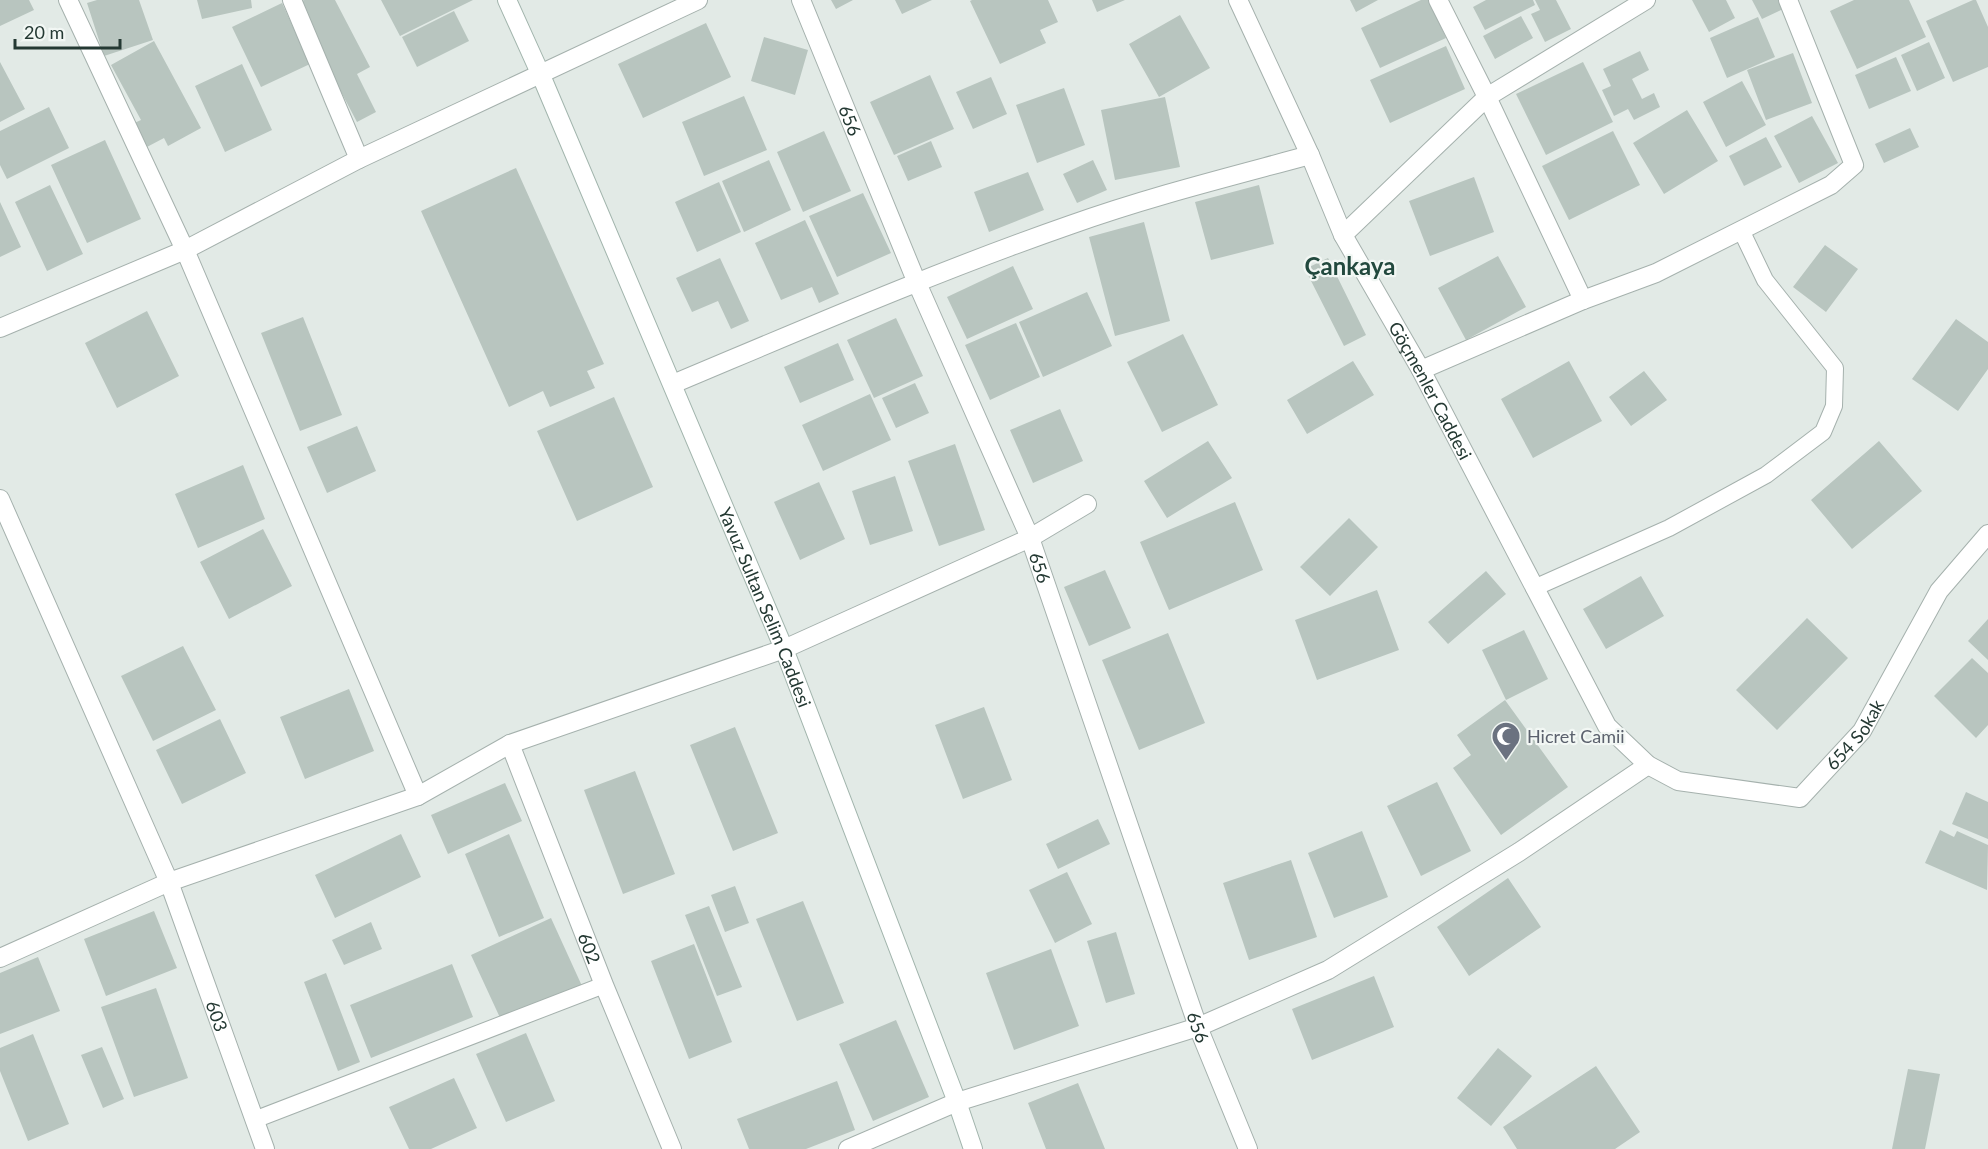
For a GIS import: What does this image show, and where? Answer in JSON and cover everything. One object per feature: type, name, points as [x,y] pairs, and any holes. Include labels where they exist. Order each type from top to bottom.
[{"type":"street","points":[[68,0],[185,250],[418,796]]},
{"type":"street","points":[[292,0],[359,159]]},
{"type":"street","name":"Yavuz Sultan Selim Caddesi","points":[[507,0],[673,384],[784,649],[973,1149]]},
{"type":"street","points":[[0,328],[185,250],[359,159],[698,0]]},
{"type":"street","name":"656","points":[[801,0],[917,283],[1030,538],[1198,1027],[1248,1149]]},
{"type":"street","name":"Göçmenler Caddesi","points":[[1238,0],[1310,155],[1343,235],[1421,370],[1606,726],[1648,765]]},
{"type":"street","points":[[1438,0],[1487,97],[1583,300]]},
{"type":"street","points":[[1343,235],[1487,97],[1646,0]]},
{"type":"street","points":[[1421,370],[1583,300],[1656,273],[1831,185],[1854,165],[1788,0]]},
{"type":"street","points":[[673,384],[917,283],[1070,225],[1184,189],[1310,155]]},
{"type":"street","name":"603","points":[[0,499],[169,882],[265,1149]]},
{"type":"street","points":[[0,958],[169,882],[418,796],[510,744],[784,649],[1030,538],[1087,504]]},
{"type":"street","name":"654 Sokak","points":[[1648,765],[1678,781],[1800,798],[1862,731],[1939,591],[1988,534]]},
{"type":"street","name":"602","points":[[510,744],[604,985],[672,1149]]},
{"type":"street","points":[[848,1149],[957,1102],[1198,1027],[1328,970],[1519,852],[1648,765]]},
{"type":"lane","points":[[1534,588],[1669,528],[1766,475],[1823,432],[1834,406],[1835,369],[1765,280],[1741,230]]},
{"type":"lane","points":[[254,1120],[604,985]]},
{"type":"building","points":[[0,0],[29,0],[34,10],[0,26]]},
{"type":"building","points":[[97,0],[139,0],[153,40],[104,56],[87,3]]},
{"type":"building","points":[[197,0],[251,0],[252,8],[202,19]]},
{"type":"building","points":[[304,0],[335,0],[370,67],[357,74],[376,112],[357,122],[295,5]]},
{"type":"building","points":[[381,0],[473,0],[400,36]]},
{"type":"building","points":[[831,0],[853,0],[836,9]]},
{"type":"building","points":[[895,0],[932,0],[902,14]]},
{"type":"building","points":[[1048,0],[1058,22],[1040,30],[1046,43],[1000,64],[970,1]]},
{"type":"building","points":[[1092,0],[1125,0],[1097,12]]},
{"type":"building","points":[[1350,0],[1378,0],[1356,12]]},
{"type":"building","points":[[1421,0],[1429,0],[1446,38],[1380,68],[1361,28]]},
{"type":"building","points":[[1486,0],[1533,0],[1535,5],[1485,30],[1473,7]]},
{"type":"building","points":[[1535,0],[1556,0],[1571,29],[1545,42],[1531,14],[1540,10]]},
{"type":"building","points":[[1692,0],[1726,0],[1735,18],[1709,32]]},
{"type":"building","points":[[1752,0],[1779,0],[1783,9],[1762,19]]},
{"type":"building","points":[[1854,0],[1909,0],[1926,37],[1857,69],[1830,11]]},
{"type":"building","points":[[1976,0],[1988,27],[1988,67],[1953,82],[1926,21]]},
{"type":"building","points":[[282,3],[310,64],[261,87],[232,27]]},
{"type":"building","points":[[454,11],[469,41],[417,67],[402,37]]},
{"type":"building","points":[[1180,15],[1210,68],[1159,97],[1129,44]]},
{"type":"building","points":[[1521,16],[1533,38],[1495,59],[1483,36]]},
{"type":"building","points":[[1758,17],[1775,57],[1727,78],[1710,38]]},
{"type":"building","points":[[706,23],[731,77],[643,118],[618,64]]},
{"type":"building","points":[[764,37],[808,50],[795,95],[751,81]]},
{"type":"building","points":[[154,41],[201,128],[168,146],[164,138],[145,148],[132,124],[141,120],[111,65]]},
{"type":"building","points":[[1929,42],[1945,78],[1917,91],[1901,55]]},
{"type":"building","points":[[1446,46],[1465,89],[1390,123],[1370,80]]},
{"type":"building","points":[[1640,51],[1649,70],[1632,79],[1642,99],[1654,93],[1660,107],[1634,120],[1628,109],[1614,116],[1602,90],[1611,86],[1603,69]]},
{"type":"building","points":[[1793,53],[1812,103],[1766,120],[1747,70]]},
{"type":"building","points":[[1896,57],[1911,91],[1869,109],[1855,75]]},
{"type":"building","points":[[0,62],[25,109],[0,122]]},
{"type":"building","points":[[1583,62],[1613,122],[1546,155],[1516,94]]},
{"type":"building","points":[[242,64],[272,130],[225,152],[195,86]]},
{"type":"building","points":[[930,75],[954,129],[894,155],[870,102]]},
{"type":"building","points":[[991,77],[1007,114],[973,129],[956,92]]},
{"type":"building","points":[[1742,81],[1766,125],[1726,147],[1703,102]]},
{"type":"building","points":[[1064,88],[1085,145],[1037,163],[1016,105]]},
{"type":"building","points":[[744,96],[767,150],[704,176],[682,122]]},
{"type":"building","points":[[1165,97],[1180,167],[1115,180],[1101,110]]},
{"type":"building","points":[[49,107],[69,148],[7,179],[0,165],[0,131]]},
{"type":"building","points":[[1687,110],[1718,161],[1664,194],[1633,143]]},
{"type":"building","points":[[1812,116],[1838,163],[1799,183],[1774,136]]},
{"type":"building","points":[[1910,128],[1919,147],[1884,163],[1875,144]]},
{"type":"building","points":[[824,131],[851,191],[803,212],[777,152]]},
{"type":"building","points":[[1613,131],[1640,185],[1569,220],[1542,166]]},
{"type":"building","points":[[1766,137],[1782,167],[1744,186],[1729,156]]},
{"type":"building","points":[[105,140],[141,219],[87,243],[51,165]]},
{"type":"building","points":[[931,141],[942,167],[908,181],[897,156]]},
{"type":"building","points":[[769,160],[791,210],[744,232],[722,181]]},
{"type":"building","points":[[1093,160],[1107,190],[1077,203],[1063,174]]},
{"type":"building","points":[[516,168],[604,364],[587,371],[595,388],[550,407],[543,391],[509,407],[421,211]]},
{"type":"building","points":[[1028,172],[1044,210],[989,232],[974,192]]},
{"type":"building","points":[[1474,177],[1494,232],[1430,256],[1409,201]]},
{"type":"building","points":[[719,182],[741,232],[697,252],[675,202]]},
{"type":"building","points":[[50,185],[83,254],[47,271],[15,202]]},
{"type":"building","points":[[1259,185],[1274,244],[1211,260],[1195,202]]},
{"type":"building","points":[[863,193],[891,253],[837,277],[809,216]]},
{"type":"building","points":[[0,202],[21,247],[0,257]]},
{"type":"building","points":[[805,220],[839,294],[819,303],[812,287],[781,300],[755,243]]},
{"type":"building","points":[[1144,222],[1170,321],[1115,336],[1089,237]]},
{"type":"building","points":[[1825,245],[1858,269],[1826,312],[1793,287]]},
{"type":"building","points":[[1498,256],[1526,307],[1466,340],[1438,288]]},
{"type":"building","points":[[720,258],[749,321],[731,329],[718,301],[692,312],[676,278]]},
{"type":"building","points":[[1328,258],[1366,335],[1344,346],[1305,269]]},
{"type":"building","points":[[1013,266],[1033,309],[967,339],[947,297]]},
{"type":"building","points":[[1087,292],[1112,346],[1043,377],[1019,322]]},
{"type":"building","points":[[147,311],[179,376],[117,408],[85,343]]},
{"type":"building","points":[[303,317],[342,415],[300,431],[261,333]]},
{"type":"building","points":[[896,318],[923,376],[874,398],[847,340]]},
{"type":"building","points":[[1956,319],[1988,342],[1988,369],[1958,411],[1912,379]]},
{"type":"building","points":[[1016,323],[1040,377],[990,400],[965,345]]},
{"type":"building","points":[[1183,334],[1218,405],[1162,432],[1127,362]]},
{"type":"building","points":[[838,343],[854,380],[800,403],[784,367]]},
{"type":"building","points":[[1353,361],[1374,395],[1307,434],[1287,400]]},
{"type":"building","points":[[1569,361],[1602,421],[1533,458],[1501,399]]},
{"type":"building","points":[[1644,371],[1667,400],[1631,426],[1609,397]]},
{"type":"building","points":[[915,383],[929,413],[896,428],[882,398]]},
{"type":"building","points":[[870,394],[891,440],[823,471],[802,425]]},
{"type":"building","points":[[614,397],[653,487],[577,521],[537,431]]},
{"type":"building","points":[[1060,409],[1083,461],[1033,483],[1010,430]]},
{"type":"building","points":[[357,426],[376,471],[327,493],[307,447]]},
{"type":"building","points":[[1208,441],[1232,478],[1167,518],[1144,481]]},
{"type":"building","points":[[1879,441],[1922,491],[1852,549],[1811,500]]},
{"type":"building","points":[[955,444],[985,530],[939,546],[908,461]]},
{"type":"building","points":[[243,465],[265,519],[198,548],[175,494]]},
{"type":"building","points":[[895,476],[913,531],[870,545],[852,491]]},
{"type":"building","points":[[819,482],[845,539],[800,560],[774,502]]},
{"type":"building","points":[[1235,502],[1263,570],[1169,610],[1140,542]]},
{"type":"building","points":[[1349,518],[1378,547],[1330,596],[1300,567]]},
{"type":"building","points":[[263,529],[292,586],[229,619],[200,562]]},
{"type":"building","points":[[1105,570],[1131,628],[1089,646],[1064,587]]},
{"type":"building","points":[[1486,571],[1506,594],[1448,644],[1428,622]]},
{"type":"building","points":[[1641,576],[1664,616],[1606,649],[1583,609]]},
{"type":"building","points":[[1377,590],[1399,650],[1317,680],[1295,620]]},
{"type":"building","points":[[1807,618],[1848,658],[1777,730],[1736,690]]},
{"type":"building","points":[[1988,619],[1988,660],[1968,641]]},
{"type":"building","points":[[1524,630],[1548,679],[1506,700],[1482,650]]},
{"type":"building","points":[[1168,633],[1205,723],[1139,750],[1102,660]]},
{"type":"building","points":[[183,646],[216,710],[153,741],[121,676]]},
{"type":"building","points":[[1972,658],[1988,673],[1988,725],[1976,738],[1934,696]]},
{"type":"building","points":[[349,689],[374,751],[305,779],[280,717]]},
{"type":"building","name":"Hicret Camii","points":[[1505,700],[1568,787],[1501,835],[1453,768],[1471,755],[1457,735]]},
{"type":"building","points":[[984,707],[1012,780],[963,799],[935,725]]},
{"type":"building","points":[[220,719],[246,773],[182,804],[156,750]]},
{"type":"building","points":[[735,727],[778,833],[733,851],[690,745]]},
{"type":"building","points":[[635,771],[675,874],[623,894],[584,790]]},
{"type":"building","points":[[1437,782],[1471,851],[1421,876],[1387,806]]},
{"type":"building","points":[[505,783],[522,821],[448,854],[431,815]]},
{"type":"building","points":[[1966,792],[1988,802],[1988,839],[1952,824]]},
{"type":"building","points":[[1098,819],[1110,844],[1058,869],[1046,844]]},
{"type":"building","points":[[1940,830],[1954,837],[1957,831],[1988,845],[1987,890],[1925,863]]},
{"type":"building","points":[[1362,831],[1388,897],[1334,918],[1308,853]]},
{"type":"building","points":[[401,834],[421,877],[335,918],[315,875]]},
{"type":"building","points":[[509,834],[544,918],[499,937],[465,854]]},
{"type":"building","points":[[1291,860],[1317,937],[1249,960],[1223,883]]},
{"type":"building","points":[[1067,872],[1092,924],[1055,943],[1029,890]]},
{"type":"building","points":[[1508,878],[1541,927],[1469,976],[1437,927]]},
{"type":"building","points":[[735,886],[749,923],[725,932],[711,895]]},
{"type":"building","points":[[803,901],[844,1003],[797,1021],[756,919]]},
{"type":"building","points":[[709,906],[742,987],[717,996],[685,915]]},
{"type":"building","points":[[154,911],[177,968],[106,996],[84,939]]},
{"type":"building","points":[[551,918],[582,986],[502,1022],[471,955]]},
{"type":"building","points":[[371,922],[382,949],[344,965],[332,940]]},
{"type":"building","points":[[1116,932],[1135,994],[1106,1003],[1087,941]]},
{"type":"building","points":[[694,944],[732,1042],[689,1059],[651,961]]},
{"type":"building","points":[[1051,949],[1079,1026],[1014,1050],[986,973]]},
{"type":"building","points":[[38,957],[60,1011],[0,1034],[0,973]]},
{"type":"building","points":[[452,964],[473,1017],[371,1058],[350,1005]]},
{"type":"building","points":[[326,973],[360,1062],[338,1071],[304,982]]},
{"type":"building","points":[[1374,976],[1394,1027],[1312,1060],[1292,1009]]},
{"type":"building","points":[[156,988],[188,1078],[134,1097],[101,1007]]},
{"type":"building","points":[[896,1020],[929,1097],[873,1121],[839,1044]]},
{"type":"building","points":[[526,1033],[555,1101],[506,1122],[476,1054]]},
{"type":"building","points":[[33,1034],[69,1124],[28,1141],[0,1071],[0,1048]]},
{"type":"building","points":[[102,1047],[124,1099],[103,1108],[81,1055]]},
{"type":"building","points":[[1498,1048],[1532,1076],[1491,1126],[1457,1098]]},
{"type":"building","points":[[1596,1066],[1640,1132],[1615,1149],[1517,1149],[1503,1127]]},
{"type":"building","points":[[1908,1069],[1940,1074],[1925,1149],[1892,1149]]},
{"type":"building","points":[[454,1078],[477,1128],[431,1149],[409,1149],[389,1107]]},
{"type":"building","points":[[837,1081],[855,1130],[806,1149],[749,1149],[737,1119]]},
{"type":"building","points":[[1078,1083],[1105,1149],[1046,1149],[1028,1103]]},
{"type":"place","name":"Hicret Camii","points":[[1506,762]]},
{"type":"district","name":"Çankaya","points":[[1350,265]]}]
